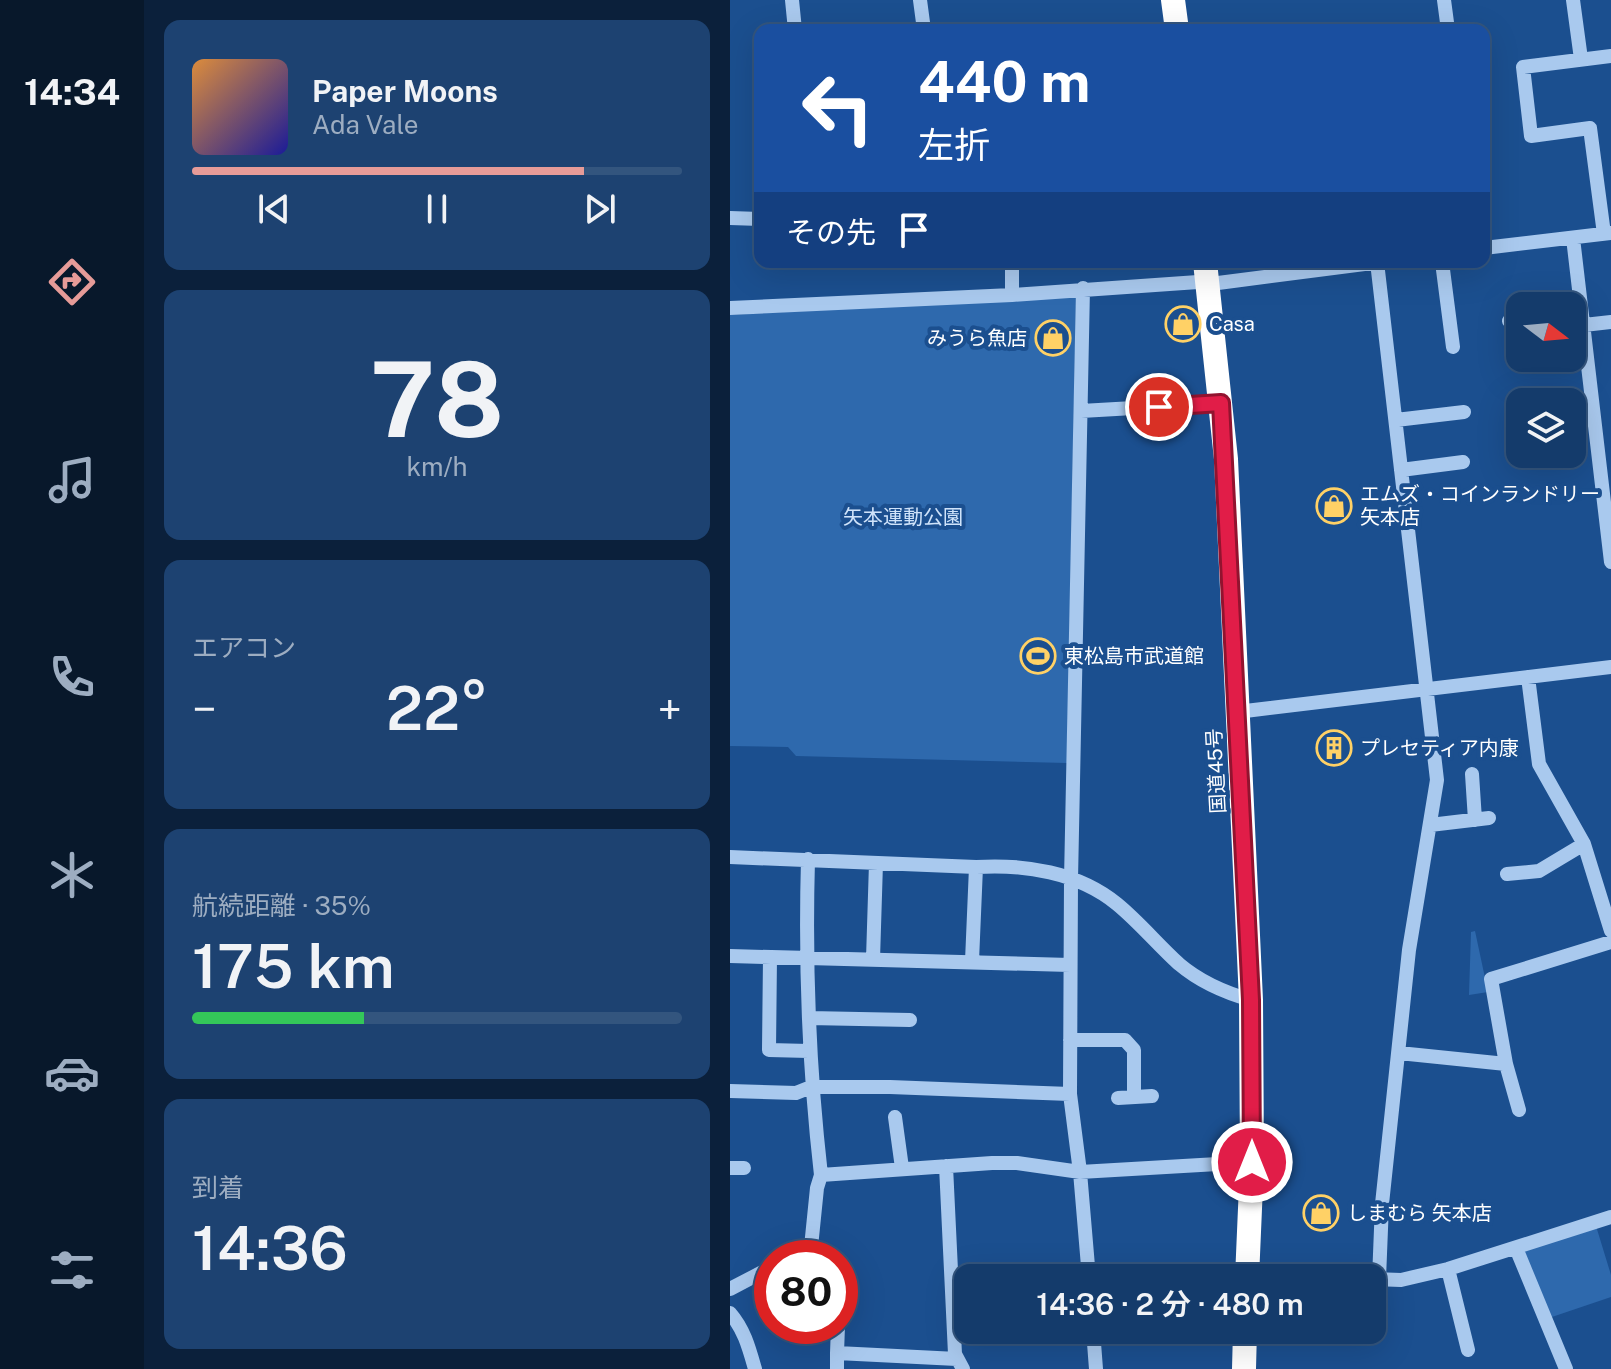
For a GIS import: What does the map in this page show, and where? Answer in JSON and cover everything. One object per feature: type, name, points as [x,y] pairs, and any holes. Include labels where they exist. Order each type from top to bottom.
[{"type":"highway","points":[[1173,0],[1176,24]]},
{"type":"highway","name":"国道45号","points":[[1206,272],[1221,403],[1251,1000],[1252,1162],[1248,1264]]},
{"type":"highway","points":[[1244,1369],[1245,1344]]},
{"type":"street","points":[[792,0],[794,24]]},
{"type":"street","points":[[920,0],[923,24]]},
{"type":"street","points":[[1444,0],[1447,24]]},
{"type":"street","points":[[1573,0],[1581,59]]},
{"type":"street","points":[[1490,247],[1608,233],[1590,128],[1531,136],[1523,67],[1611,56]]},
{"type":"street","points":[[730,218],[754,219]]},
{"type":"street","points":[[1573,238],[1577,292]]},
{"type":"street","points":[[1012,268],[1012,295]]},
{"type":"street","points":[[730,308],[1012,295],[1206,272],[1218,283],[1308,268]]},
{"type":"street","points":[[1377,1264],[1409,950],[1437,780],[1380,268]]},
{"type":"street","points":[[1443,268],[1453,347]]},
{"type":"street","points":[[1083,288],[1071,880],[1070,1094],[1088,1264]]},
{"type":"street","points":[[1586,317],[1611,322]]},
{"type":"street","points":[[1586,370],[1611,562]]},
{"type":"street","points":[[1081,411],[1221,403]]},
{"type":"street","points":[[1396,420],[1464,412]]},
{"type":"street","points":[[1401,470],[1463,462]]},
{"type":"street","points":[[1237,712],[1611,667]]},
{"type":"street","points":[[1528,677],[1539,764],[1584,844],[1605,891],[1611,931]]},
{"type":"street","points":[[1430,825],[1482,819],[1472,774]]},
{"type":"street","points":[[1507,874],[1539,871],[1584,844]]},
{"type":"street","points":[[730,857],[976,867],[1011,865],[1039,869],[1071,880],[1115,902],[1182,967],[1227,993],[1251,1000]]},
{"type":"street","points":[[808,859],[805,957],[811,1087],[821,1175],[813,1240]]},
{"type":"street","points":[[873,959],[876,863]]},
{"type":"street","points":[[972,961],[976,867]]},
{"type":"street","points":[[1519,1110],[1506,1064],[1491,979],[1611,942]]},
{"type":"street","points":[[730,956],[1070,965]]},
{"type":"street","points":[[770,957],[769,1050],[809,1051]]},
{"type":"street","points":[[809,1018],[910,1020]]},
{"type":"street","points":[[1070,1040],[1125,1040],[1134,1050],[1126,1097],[1152,1096]]},
{"type":"street","points":[[1399,1053],[1506,1064]]},
{"type":"street","points":[[730,1091],[796,1093],[811,1087],[890,1087],[1070,1094]]},
{"type":"street","points":[[895,1117],[902,1168]]},
{"type":"street","points":[[821,1175],[1017,1163],[1080,1172],[1252,1162]]},
{"type":"street","points":[[946,1166],[955,1354],[960,1364]]},
{"type":"street","points":[[1386,1279],[1401,1280],[1448,1269],[1611,1217]]},
{"type":"street","points":[[1516,1248],[1566,1369]]},
{"type":"street","points":[[1448,1269],[1468,1350]]},
{"type":"street","points":[[730,1289],[754,1276]]},
{"type":"street","points":[[730,1313],[744,1333],[755,1369]]},
{"type":"street","points":[[837,1344],[837,1369]]},
{"type":"street","points":[[1094,1344],[1096,1369]]},
{"type":"street","points":[[837,1353],[960,1364]]},
{"type":"green space","name":"矢本運動公園","points":[[1076,296],[1067,763],[796,756],[788,747],[730,746],[730,315]]},
{"type":"green space","points":[[1475,931],[1488,992],[1469,995],[1471,932]]},
{"type":"green space","points":[[1596,1226],[1611,1275],[1611,1297],[1546,1319],[1523,1251]]},
{"type":"place","name":"Casa","points":[[1183,324]]},
{"type":"place","name":"みうら魚店","points":[[1053,338]]},
{"type":"place","name":"エムズ・コインランドリー 矢本店","points":[[1334,506]]},
{"type":"place","name":"東松島市武道館","points":[[1038,656]]},
{"type":"place","name":"プレセティア内康","points":[[1334,748]]},
{"type":"place","name":"しまむら 矢本店","points":[[1321,1213]]},
{"type":"route","points":[[1159,407],[1221,403],[1251,1000],[1252,1162]]}]
